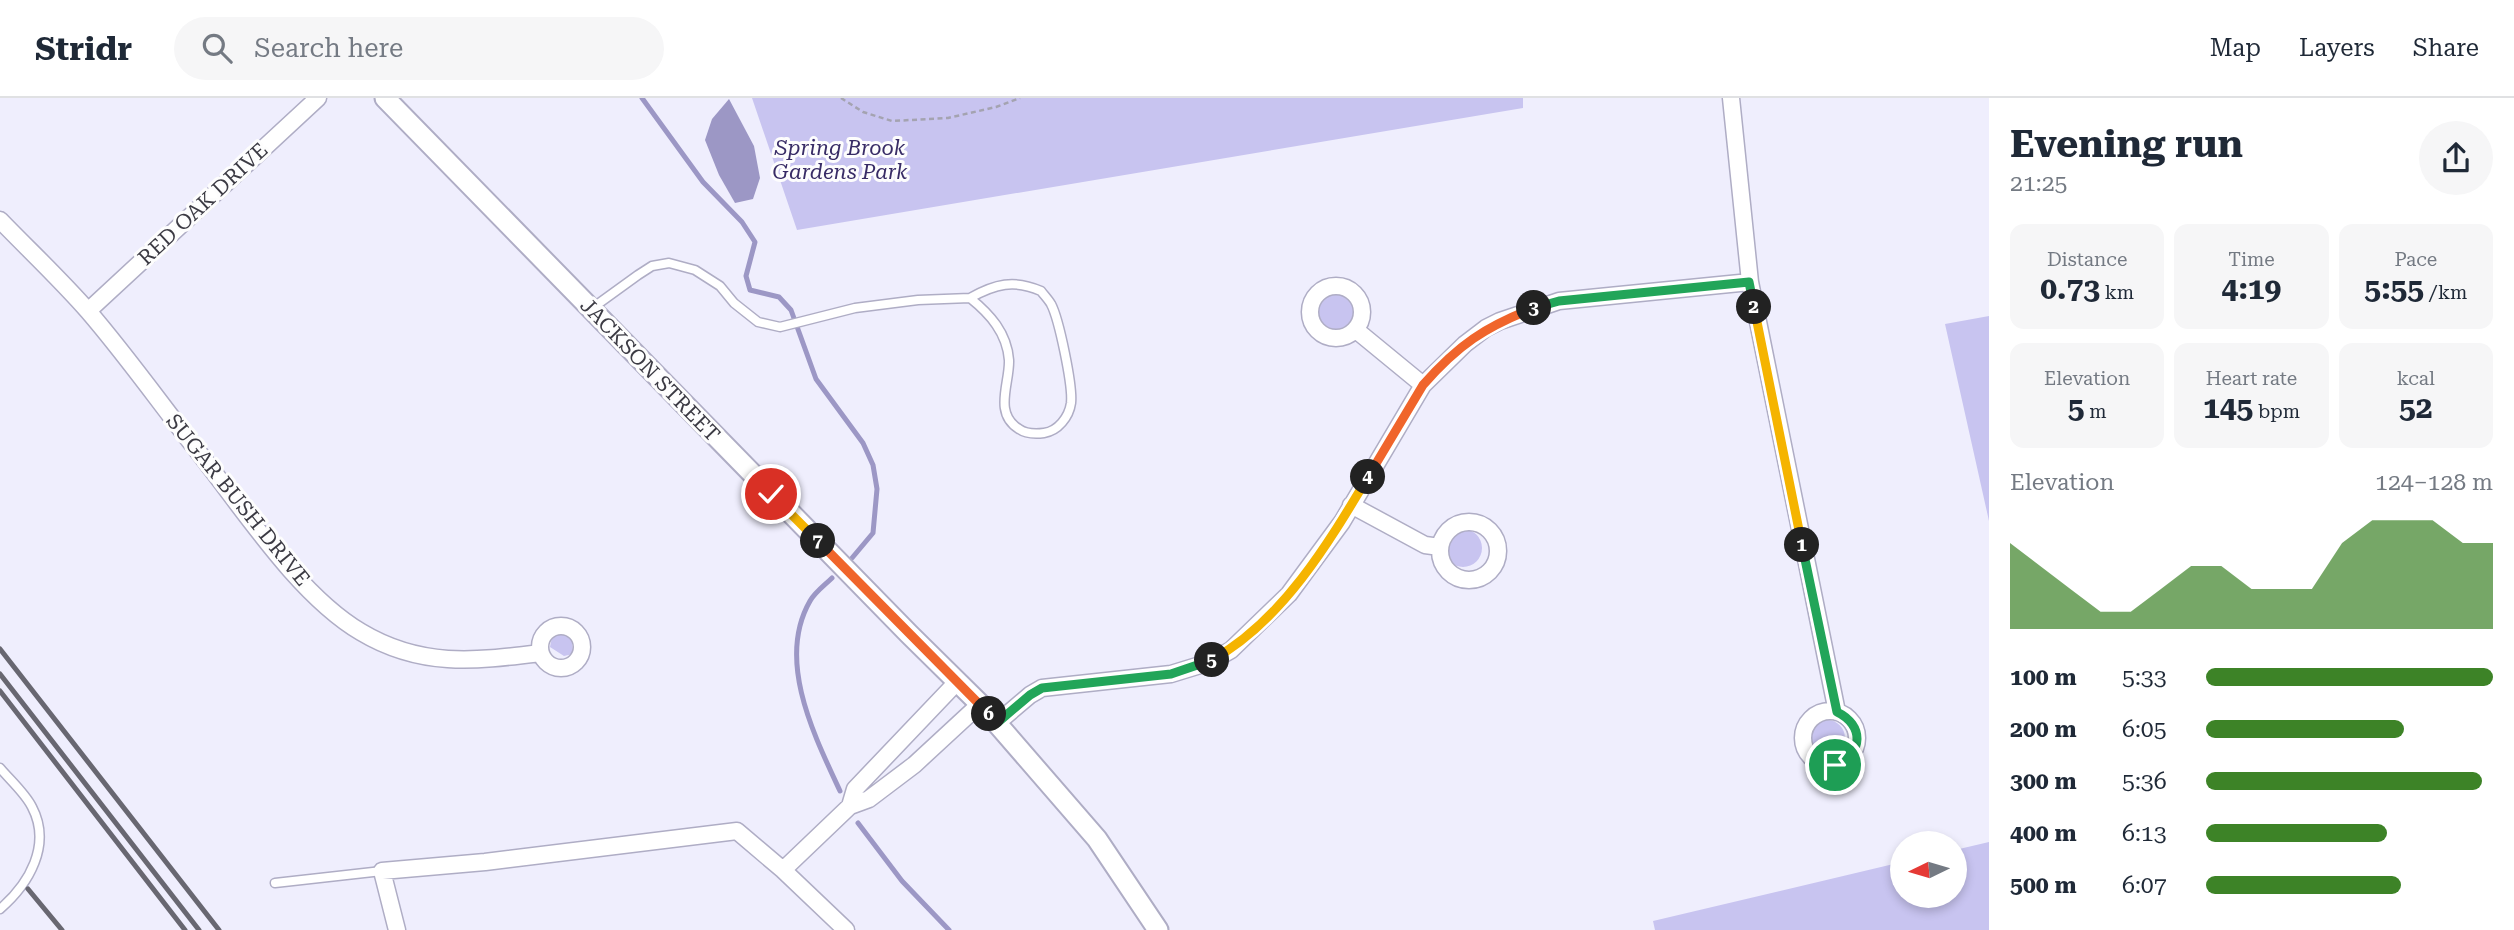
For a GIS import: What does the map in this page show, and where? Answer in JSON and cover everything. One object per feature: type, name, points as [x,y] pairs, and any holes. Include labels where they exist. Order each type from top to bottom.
[{"type":"street","name":"RED OAK DRIVE","points":[[88,311],[318,98]]},
{"type":"street","name":"JACKSON STREET","points":[[385,98],[956,683],[980,704],[1097,839],[1158,930]]},
{"type":"street","points":[[1731,98],[1749,282],[1837,712]]},
{"type":"street","name":"SUGAR BUSH DRIVE","points":[[0,220],[88,311],[293,572],[342,619],[383,643],[413,655],[435,659],[487,660],[541,653]]},
{"type":"street","points":[[997,723],[1042,688],[1171,674],[1210,662],[1231,650],[1289,594],[1342,522],[1423,385],[1465,344],[1486,328],[1542,305],[1559,301],[1749,282]]},
{"type":"street","points":[[1356,330],[1423,385]]},
{"type":"street","points":[[1351,505],[1425,545],[1440,547]]},
{"type":"street","points":[[850,806],[855,789],[956,683]]},
{"type":"street","points":[[783,870],[850,806],[869,799],[914,765],[980,704]]},
{"type":"street","points":[[397,930],[382,871],[485,862],[737,831],[846,930]]},
{"type":"lane","points":[[591,309],[652,266],[668,263],[695,270],[720,286],[734,303],[758,322],[780,327],[855,307],[970,298],[1010,282],[1041,291],[1052,305],[1060,332],[1071,402],[1064,420],[1053,432],[1036,434],[1019,430],[1008,419],[1004,404],[1009,359],[1005,343],[999,327],[970,298]]},
{"type":"lane","points":[[0,768],[32,806],[40,829],[37,861],[19,894],[0,909]]},
{"type":"lane","points":[[275,883],[382,871]]},
{"type":"path","points":[[841,98],[863,112],[892,121],[948,118],[996,107],[1020,98]]},
{"type":"green space","name":"Spring Brook Gardens Park","points":[[752,98],[1523,98],[1523,108],[797,230]]},
{"type":"green space","points":[[1335,294],[1349,299],[1354,313],[1349,327],[1335,332],[1321,327],[1316,313],[1321,299]]},
{"type":"green space","points":[[1989,316],[1989,521],[1945,324]]},
{"type":"green space","points":[[1463,529],[1477,534],[1482,548],[1477,562],[1463,567],[1449,562],[1444,548],[1449,534]]},
{"type":"green space","points":[[558,629],[567,631],[572,639],[573,654],[564,656],[550,647],[553,632]]},
{"type":"green space","points":[[1827,720],[1840,725],[1845,738],[1840,751],[1827,756],[1814,751],[1809,738],[1814,725]]},
{"type":"green space","points":[[1989,842],[1989,930],[1655,930],[1653,921],[1890,865],[1890,908],[1967,908],[1967,847]]},
{"type":"shaded area","points":[[729,99],[754,146],[760,178],[753,199],[735,203],[719,175],[705,140],[712,119]]},
{"type":"waterway","points":[[642,98],[703,182],[742,222],[755,242],[746,276],[750,290],[779,297],[791,310],[816,379],[863,443],[873,465],[877,489],[873,533],[852,558]]},
{"type":"waterway","points":[[832,578],[810,601],[800,624],[797,648],[802,697],[840,791]]},
{"type":"waterway","points":[[858,823],[902,881],[949,930]]},
{"type":"railway","points":[[0,649],[219,930]]},
{"type":"railway","points":[[0,674],[199,930]]},
{"type":"railway","points":[[0,691],[185,930]]},
{"type":"railway","points":[[28,889],[62,930]]},
{"type":"route","points":[[771,494],[997,723],[1042,688],[1171,674],[1210,662],[1231,650],[1289,594],[1342,522],[1423,385],[1465,344],[1486,328],[1542,305],[1559,301],[1749,282],[1837,712],[1846,716],[1857,734],[1857,744],[1852,754],[1835,765]]}]
